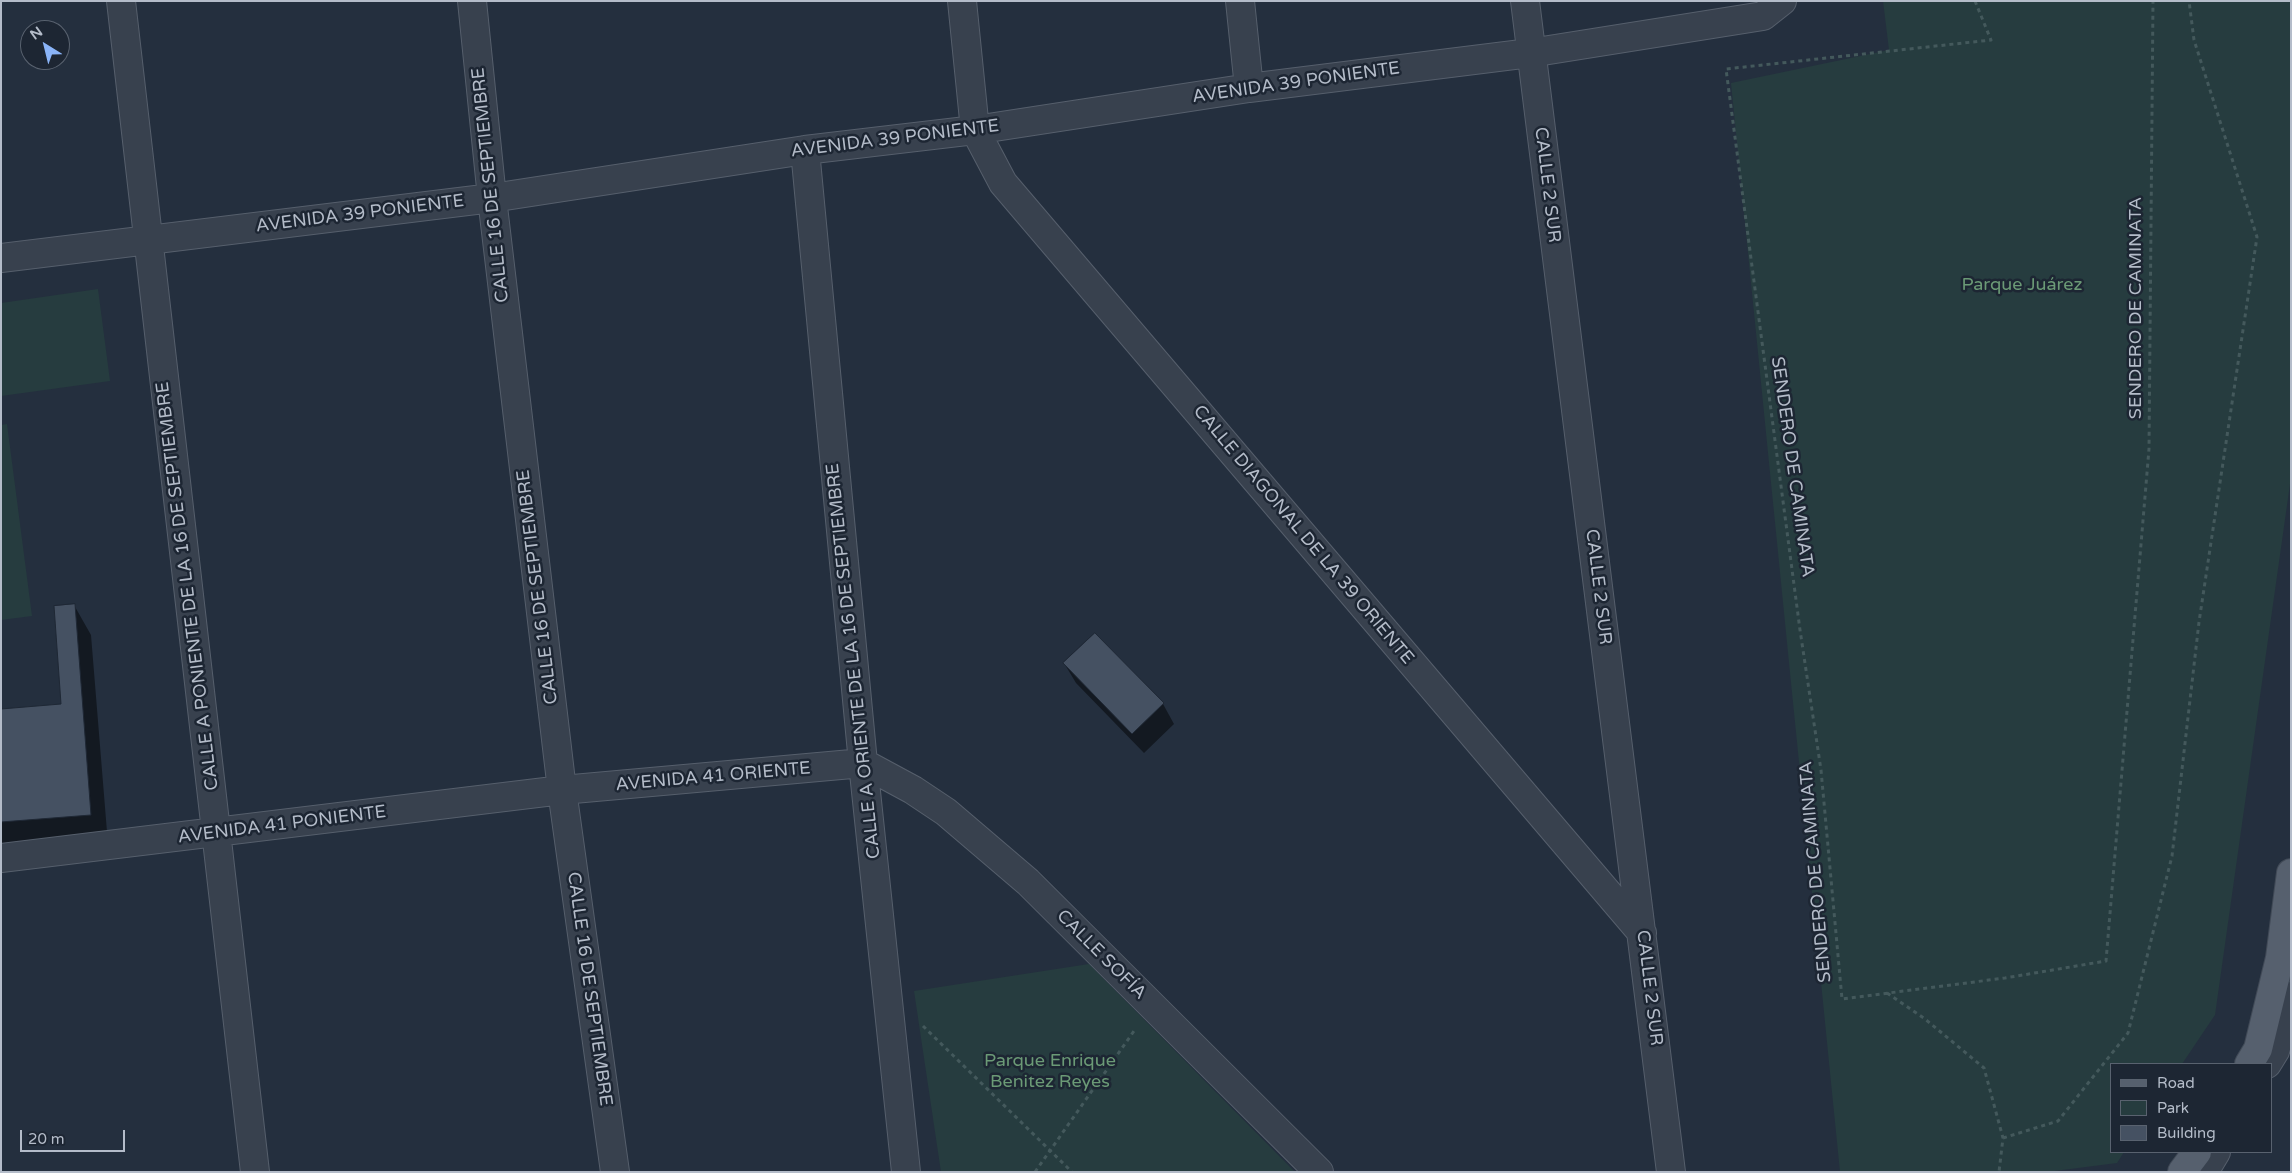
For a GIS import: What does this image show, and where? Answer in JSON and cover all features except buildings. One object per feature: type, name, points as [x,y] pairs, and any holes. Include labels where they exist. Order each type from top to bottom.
[{"type":"main road","points":[[2250,1063],[2258,1050],[2280,958],[2291,873]]},
{"type":"main road","points":[[2182,1172],[2195,1153]]},
{"type":"street","name":"CALLE A PONIENTE DE LA 16 DE SEPTIEMBRE","points":[[121,1],[255,1172]]},
{"type":"street","name":"CALLE 16 DE SEPTIEMBRE","points":[[472,1],[492,198],[562,790],[614,1172]]},
{"type":"street","points":[[962,1],[975,130]]},
{"type":"street","points":[[1240,1],[1249,88]]},
{"type":"street","name":"CALLE 2 SUR","points":[[1525,1],[1671,1172]]},
{"type":"street","name":"AVENIDA 39 PONIENTE","points":[[1,258],[492,198],[805,150],[975,130],[1249,88],[1530,53],[1763,16],[1782,1]]},
{"type":"street","name":"CALLE DIAGONAL DE LA 39 ORIENTE","points":[[975,130],[1003,183],[1642,933]]},
{"type":"street","name":"CALLE A ORIENTE DE LA 16 DE SEPTIEMBRE","points":[[805,150],[863,763],[906,1172]]},
{"type":"street","name":"AVENIDA 41 ORIENTE","points":[[562,790],[863,763]]},
{"type":"street","name":"CALLE SOFÍA","points":[[863,763],[913,790],[946,812],[1028,882],[1319,1172]]},
{"type":"street","name":"AVENIDA 41 PONIENTE","points":[[1,858],[562,790]]},
{"type":"street","points":[[2268,1063],[2274,1051],[2291,996]]},
{"type":"street","points":[[2204,1172],[2215,1153]]},
{"type":"path","name":"SENDERO DE CAMINATA","points":[[1976,1],[1991,40],[1726,69],[1800,630],[1821,770],[1842,999],[2005,978],[2106,961],[2149,449],[2153,1]]},
{"type":"path","points":[[2003,1138],[2058,1121],[2128,1033],[2172,856],[2199,622],[2256,236],[2194,40],[2189,1]]},
{"type":"path","points":[[1887,993],[1925,1019],[1984,1068],[2003,1138],[1999,1172]]},
{"type":"path","points":[[918,1020],[1072,1172]]},
{"type":"path","points":[[1036,1172],[1138,1026]]},
{"type":"green space","name":"Parque Juárez","points":[[1883,1],[2291,1],[2291,477],[2215,1015],[2183,1063],[2110,1063],[2110,1153],[2123,1153],[2117,1163],[2047,1172],[1840,1172],[1731,83],[1889,50]]},
{"type":"green space","points":[[98,289],[110,381],[1,396],[1,303]]},
{"type":"green space","points":[[7,424],[32,616],[1,620],[1,425]]},
{"type":"green space","name":"Parque Enrique Benitez Reyes","points":[[1089,964],[1295,1172],[941,1172],[914,991]]}]
